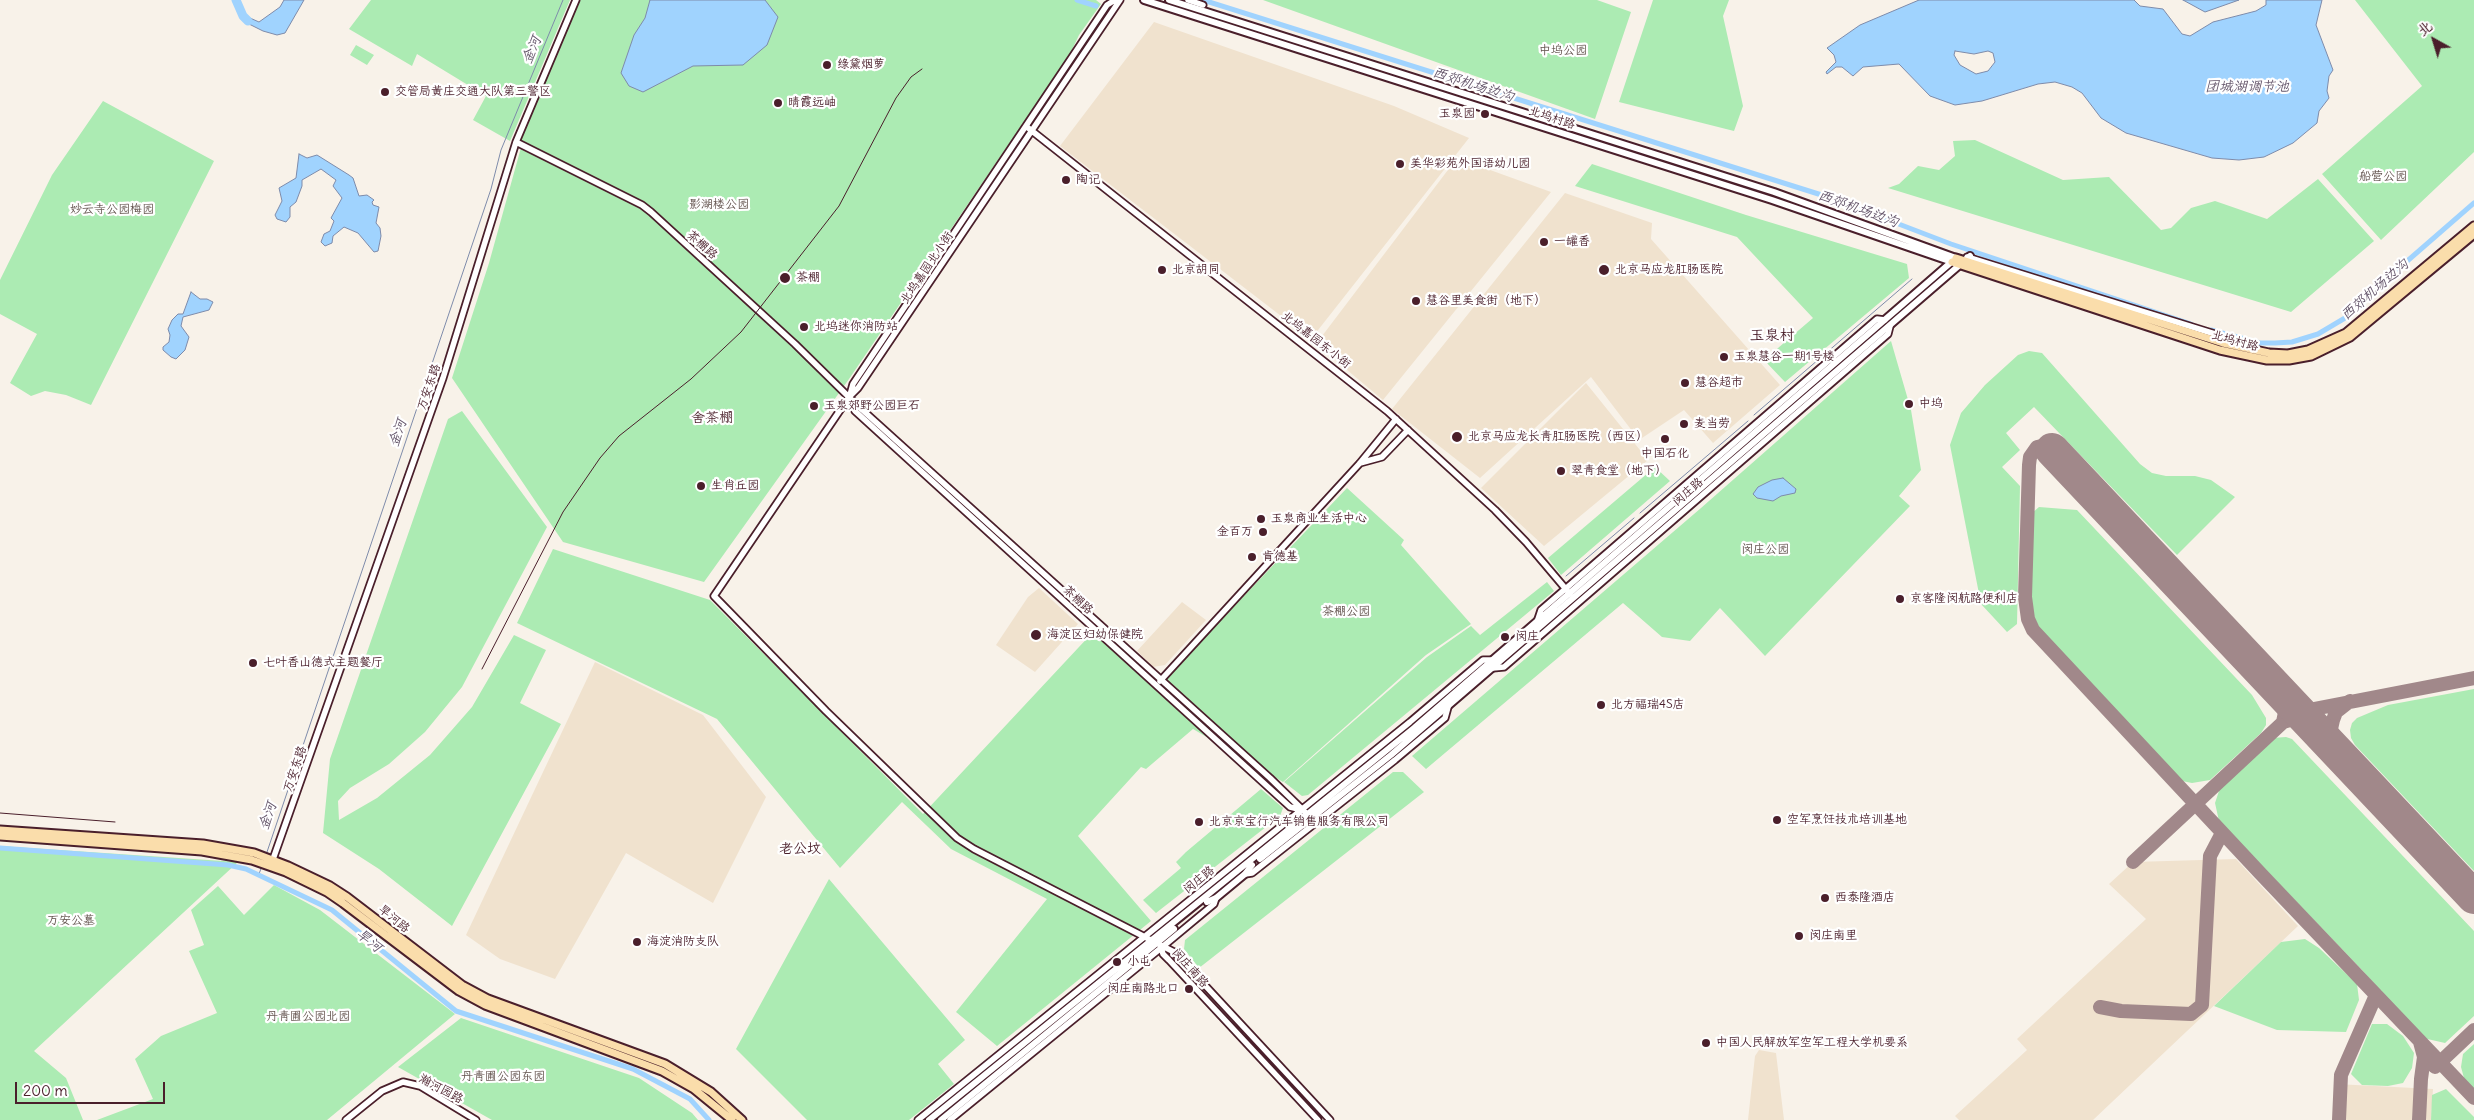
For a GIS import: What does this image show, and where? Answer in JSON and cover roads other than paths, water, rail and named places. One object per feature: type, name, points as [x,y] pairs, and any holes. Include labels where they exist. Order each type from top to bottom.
[{"type":"main road","name":"北坞村路","points":[[1144,0],[2239,348],[2288,354],[2328,342],[2360,322],[2474,226]]},
{"type":"main road","name":"北坞村路","points":[[1169,0],[1774,192],[1961,261],[2220,350],[2267,360],[2290,360],[2311,356],[2350,337],[2474,234]]},
{"type":"main road","points":[[1203,5],[1210,12]]},
{"type":"main road","name":"闵庄路","points":[[941,1120],[1160,944],[1307,815],[1414,728],[1538,622],[1567,592],[1885,320],[1961,261]]},
{"type":"main road","name":"闵庄路","points":[[929,1120],[1139,949],[1160,944],[1211,898],[1215,901],[1248,874],[1248,868],[1307,815],[1448,707],[1890,326],[1961,261]]},
{"type":"main road","name":"旱河路","points":[[0,830],[202,844],[269,862],[330,886],[462,986],[488,999],[642,1054],[673,1068],[711,1092],[742,1120]]},
{"type":"main road","name":"旱河路","points":[[0,836],[202,851],[258,858]]},
{"type":"main road","name":"旱河路","points":[[269,862],[327,892],[459,991],[485,1005],[662,1071],[694,1088],[732,1120]]},
{"type":"street","name":"万安东路","points":[[269,862],[443,378],[516,142],[576,0]]},
{"type":"street","name":"北坞嘉园北小街","points":[[1029,129],[1108,5],[1115,0]]},
{"type":"street","name":"北坞嘉园北小街","points":[[1120,0],[853,384],[849,397],[714,596],[826,711],[957,838],[1145,937]]},
{"type":"street","points":[[1188,0],[1203,5]]},
{"type":"street","name":"北坞嘉园东小街","points":[[1029,129],[1343,374],[1396,419],[1495,510],[1526,542],[1567,592]]},
{"type":"street","name":"茶棚路","points":[[516,142],[642,205],[788,338],[849,397],[855,411],[1159,682],[1290,807],[1307,815]]},
{"type":"street","points":[[1159,682],[1360,463],[1396,419]]},
{"type":"street","points":[[1360,463],[1382,456],[1408,430]]},
{"type":"street","name":"闵庄路","points":[[1248,874],[1395,760],[1445,718],[1448,707]]},
{"type":"street","name":"闵庄路","points":[[918,1120],[1145,937],[1307,815]]},
{"type":"street","points":[[1145,937],[1160,944]]},
{"type":"street","name":"闵庄路","points":[[950,1120],[1160,944]]},
{"type":"street","name":"闵庄南路","points":[[1160,944],[1169,960],[1318,1120]]},
{"type":"street","name":"闵庄南路","points":[[1160,944],[1174,952],[1330,1120]]},
{"type":"street","name":"瀚河园路","points":[[346,1120],[382,1091],[403,1082],[420,1086],[476,1120]]},
{"type":"water","points":[[284,0],[304,0],[285,33],[277,35],[247,23],[250,18],[259,22],[280,7]]},
{"type":"water","points":[[650,0],[765,0],[778,17],[767,45],[743,65],[693,66],[643,92],[629,86],[621,73],[634,35],[645,18]]},
{"type":"water","name":"团城湖调节池","points":[[1919,0],[2134,0],[2140,6],[2163,9],[2182,34],[2190,36],[2213,22],[2256,11],[2266,5],[2266,0],[2322,0],[2316,25],[2333,70],[2329,76],[2327,91],[2329,98],[2319,111],[2317,123],[2293,143],[2264,157],[2239,160],[2212,158],[2126,133],[2101,118],[2082,93],[2072,87],[2055,82],[2038,84],[1982,101],[1955,105],[1930,96],[1899,64],[1863,67],[1853,76],[1842,67],[1836,67],[1827,74],[1826,72],[1836,62],[1834,55],[1827,48],[1860,25]],"holes":[[[1955,51],[1974,54],[1988,51],[1993,53],[1995,62],[1988,71],[1976,74],[1960,65],[1954,55]]]},
{"type":"water","points":[[2183,0],[2239,0],[2205,12]]},
{"type":"water","points":[[299,154],[307,158],[317,155],[353,178],[359,196],[367,195],[374,200],[372,202],[373,205],[379,207],[376,223],[380,228],[381,236],[378,251],[374,252],[358,233],[344,227],[333,236],[332,243],[325,246],[321,242],[324,234],[330,231],[334,221],[331,218],[342,198],[333,186],[336,180],[321,169],[302,180],[302,186],[296,202],[290,207],[290,217],[286,222],[277,219],[275,215],[282,201],[279,188],[296,178]]},
{"type":"water","points":[[191,292],[200,299],[207,299],[213,302],[209,310],[183,317],[181,326],[189,337],[185,350],[176,359],[163,350],[163,347],[169,342],[170,335],[168,329],[172,320],[178,314],[183,314]]},
{"type":"water","points":[[1783,478],[1796,489],[1795,493],[1781,496],[1773,501],[1757,498],[1753,494],[1758,487],[1772,480]]},
{"type":"waterway","points":[[236,0],[243,16],[248,21]]},
{"type":"waterway","name":"金河","points":[[266,855],[491,189],[501,150],[563,0]]},
{"type":"waterway","points":[[1077,0],[1096,6]]},
{"type":"waterway","name":"西郊机场边沟","points":[[1203,0],[1828,197],[1951,244],[2191,324]]},
{"type":"waterway","name":"西郊机场边沟","points":[[2211,330],[2260,343],[2292,342],[2318,334],[2345,318],[2362,304],[2382,283],[2474,203]]},
{"type":"waterway","points":[[1754,415],[1912,279]]},
{"type":"waterway","points":[[1640,513],[1748,421]]},
{"type":"waterway","points":[[1566,576],[1634,518]]},
{"type":"waterway","name":"旱河","points":[[0,848],[228,865],[246,869],[332,910],[456,1011],[633,1069],[690,1099],[709,1120]]},
{"type":"waterway","name":"金河","points":[[259,874],[262,866]]},
{"type":"tram line","points":[[482,669],[563,512],[600,458],[619,436],[691,379],[741,332],[839,206],[896,98],[911,77],[922,69]]},
{"type":"tram line","points":[[0,813],[115,822]]},
{"type":"place","name":"绿黛烟萝","points":[[827,65]]},
{"type":"place","name":"交管局黄庄交通大队第三警区","points":[[385,92]]},
{"type":"place","name":"晴霞远岫","points":[[778,103]]},
{"type":"place","name":"玉泉园","points":[[1485,114]]},
{"type":"place","name":"美华彩苑外国语幼儿园","points":[[1400,164]]},
{"type":"place","name":"陶记","points":[[1066,180]]},
{"type":"place","name":"一罐香","points":[[1544,242]]},
{"type":"place","name":"北京胡同","points":[[1162,270]]},
{"type":"place","name":"北京马应龙肛肠医院","points":[[1604,270]]},
{"type":"place","name":"茶棚","points":[[785,278]]},
{"type":"place","name":"慧谷里美食街（地下）","points":[[1416,301]]},
{"type":"place","name":"北坞迷你消防站","points":[[804,327]]},
{"type":"place","name":"玉泉慧谷一期1号楼","points":[[1724,357]]},
{"type":"place","name":"慧谷超市","points":[[1685,383]]},
{"type":"place","name":"中坞","points":[[1909,404]]},
{"type":"place","name":"玉泉郊野公园巨石","points":[[814,406]]},
{"type":"place","name":"麦当劳","points":[[1684,424]]},
{"type":"place","name":"北京马应龙长青肛肠医院（西区）","points":[[1457,437]]},
{"type":"place","name":"中国石化","points":[[1665,439]]},
{"type":"place","name":"翠青食堂（地下）","points":[[1561,471]]},
{"type":"place","name":"生肖丘园","points":[[701,486]]},
{"type":"place","name":"玉泉商业生活中心","points":[[1261,519]]},
{"type":"place","name":"金百万","points":[[1263,532]]},
{"type":"place","name":"肯德基","points":[[1252,557]]},
{"type":"place","name":"京客隆闵航路便利店","points":[[1900,599]]},
{"type":"place","name":"海淀区妇幼保健院","points":[[1036,635]]},
{"type":"place","name":"闵庄","points":[[1505,637]]},
{"type":"place","name":"七叶香山德式主题餐厅","points":[[253,663]]},
{"type":"place","name":"北方福瑞4S店","points":[[1601,705]]},
{"type":"place","name":"空军烹饪技术培训基地","points":[[1777,820]]},
{"type":"place","name":"北京京宝行汽车销售服务有限公司","points":[[1199,822]]},
{"type":"place","name":"西泰隆酒店","points":[[1825,898]]},
{"type":"place","name":"闵庄南里","points":[[1799,936]]},
{"type":"place","name":"海淀消防支队","points":[[637,942]]},
{"type":"place","name":"小屯","points":[[1117,962]]},
{"type":"place","name":"闵庄南路北口","points":[[1189,989]]},
{"type":"place","name":"中国人民解放军空军工程大学机要系","points":[[1706,1043]]},
{"type":"district","name":"玉泉村","points":[[1772,336]]},
{"type":"district","name":"舍茶棚","points":[[712,418]]},
{"type":"district","name":"老公坟","points":[[800,849]]},
{"type":"park label","name":"中坞公园","points":[[1563,51]]},
{"type":"park label","name":"船营公园","points":[[2383,177]]},
{"type":"park label","name":"影湖楼公园","points":[[719,205]]},
{"type":"park label","name":"妙云寺公园梅园","points":[[112,210]]},
{"type":"park label","name":"闵庄公园","points":[[1765,550]]},
{"type":"park label","name":"茶棚公园","points":[[1346,612]]},
{"type":"park label","name":"万安公墓","points":[[71,921]]},
{"type":"park label","name":"丹青圃公园北园","points":[[308,1017]]},
{"type":"park label","name":"丹青圃公园东园","points":[[503,1077]]}]
